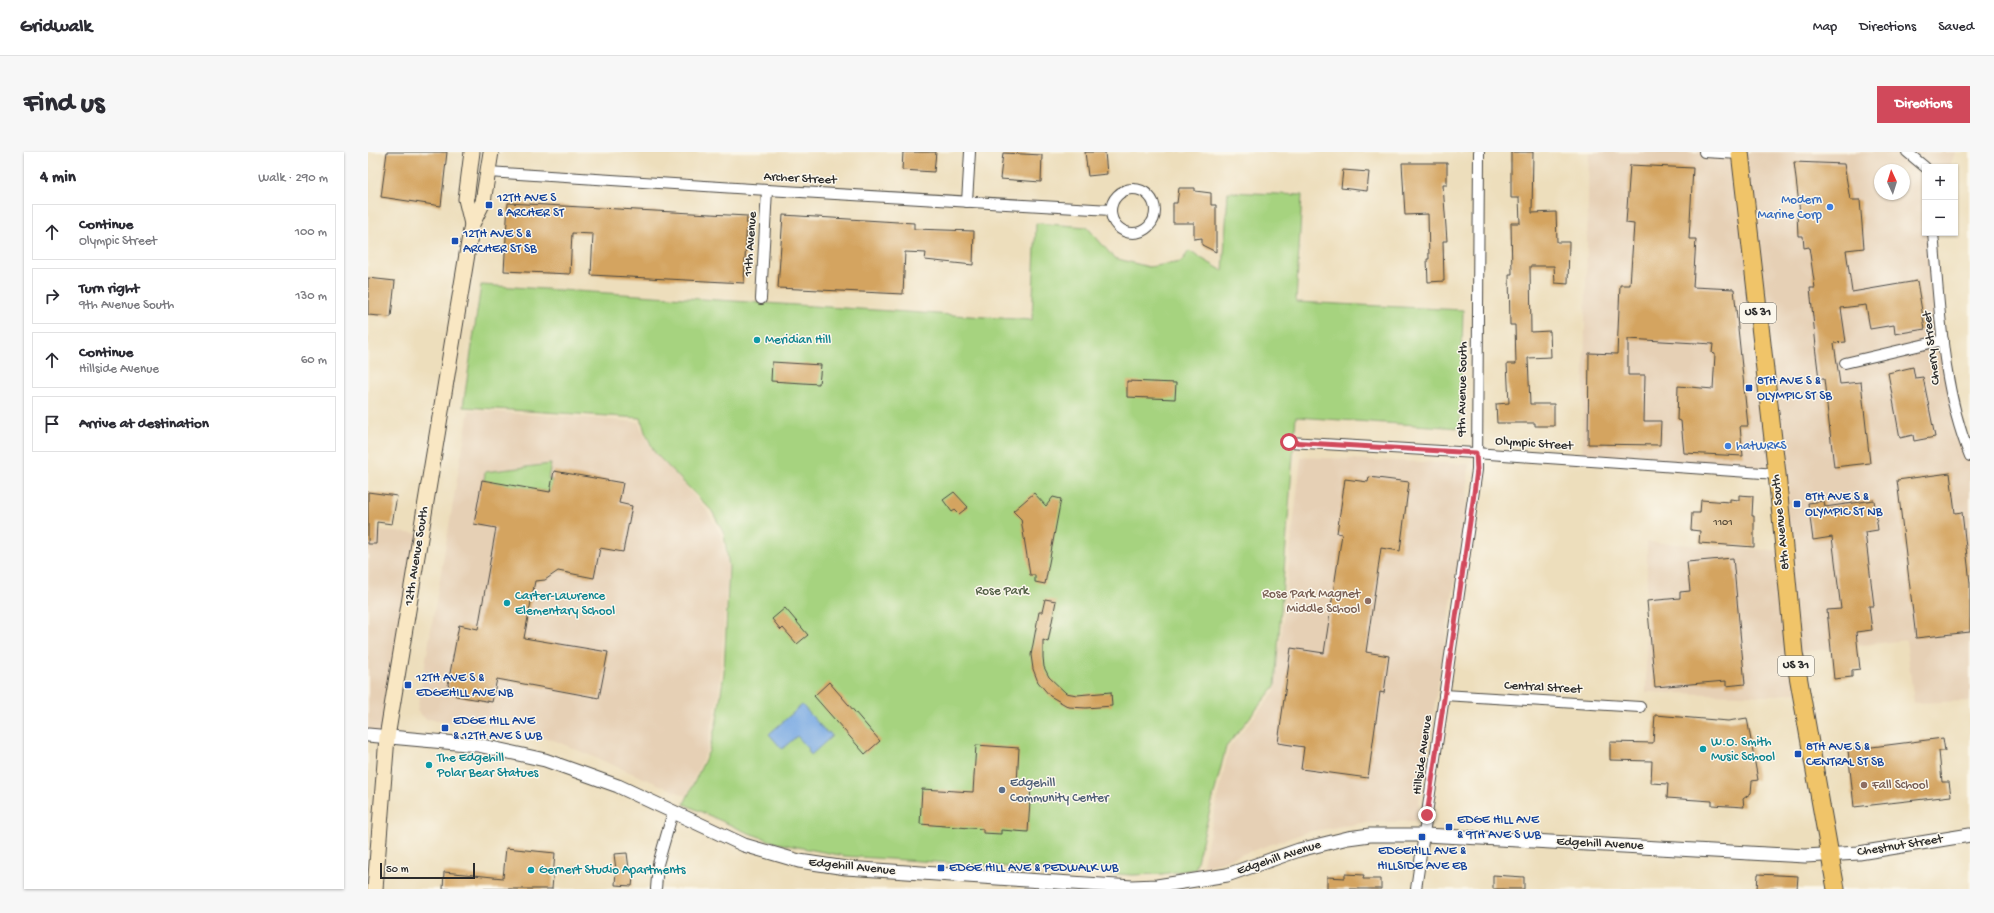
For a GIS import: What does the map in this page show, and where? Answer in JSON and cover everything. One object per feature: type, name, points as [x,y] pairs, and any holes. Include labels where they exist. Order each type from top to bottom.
[{"type":"main road","name":"12th Avenue South","points":[[472,152],[466,198],[472,224]]},
{"type":"main road","name":"12th Avenue South","points":[[375,889],[387,737],[472,224],[483,202],[491,152]]},
{"type":"main road","name":"8th Avenue South","points":[[1740,153],[1777,474],[1794,653],[1836,889]]},
{"type":"street","points":[[967,202],[970,152]]},
{"type":"street","name":"9th Avenue South","points":[[1444,695],[1477,470],[1479,152]]},
{"type":"street","points":[[1704,152],[1740,153]]},
{"type":"street","points":[[1907,152],[1922,164]]},
{"type":"street","name":"Archer Street","points":[[488,172],[1111,210]]},
{"type":"street","points":[[1135,189],[1144,191],[1150,196],[1155,204],[1156,213],[1154,221],[1148,228],[1140,232],[1132,233],[1123,231],[1116,226],[1112,218],[1111,210],[1113,201],[1119,194],[1126,190],[1135,189]]},
{"type":"street","name":"11th Avenue","points":[[760,299],[767,190]]},
{"type":"street","name":"Cherry Street","points":[[1933,236],[1943,340],[1952,404],[1961,434],[1970,456]]},
{"type":"street","points":[[1845,363],[1943,340]]},
{"type":"street","name":"Olympic Street","points":[[1289,442],[1476,453],[1777,474]]},
{"type":"street","name":"Central Street","points":[[1444,695],[1640,707]]},
{"type":"street","name":"Hillside Avenue","points":[[1416,889],[1444,695]]},
{"type":"street","name":"Edgehill Avenue","points":[[368,736],[478,745],[545,760],[599,778],[744,845],[800,861],[863,870],[1132,887],[1191,882],[1227,875],[1299,850],[1348,838],[1370,835],[1425,835],[1829,856]]},
{"type":"street","points":[[656,889],[658,864],[673,812]]},
{"type":"street","name":"Chestnut Street","points":[[1829,856],[1859,853],[1970,835]]},
{"type":"shaded area","points":[[1589,152],[1955,152],[1951,164],[1922,164],[1922,236],[1933,236],[1943,340],[1970,456],[1970,701],[1914,703],[1906,640],[1794,653],[1801,692],[1769,696],[1646,692],[1647,542],[1784,551],[1777,475],[1582,461]]},
{"type":"shaded area","points":[[469,410],[638,422],[651,448],[706,509],[721,535],[728,567],[719,693],[707,750],[686,796],[551,739],[490,727],[426,719],[417,711]]},
{"type":"shaded area","name":"Rose Park Magnet Middle School","points":[[1301,457],[1469,464],[1466,511],[1416,821],[1361,823],[1307,832],[1202,868],[1229,748],[1275,691]]},
{"type":"shaded area","points":[[368,530],[421,534],[387,737],[368,735]]},
{"type":"green space","name":"Rose Park","points":[[1228,192],[1302,195],[1296,302],[1463,310],[1460,428],[1296,417],[1275,686],[1226,747],[1195,869],[1162,874],[1132,875],[844,856],[777,843],[746,832],[684,804],[709,751],[717,720],[724,673],[729,567],[724,534],[712,511],[655,453],[645,432],[641,418],[463,407],[481,285],[1032,320],[1036,223],[1087,227],[1114,258],[1149,267],[1181,262],[1189,251],[1223,271]]},
{"type":"green space","points":[[551,464],[548,479],[552,480],[550,492],[484,481],[485,472]]},
{"type":"water","points":[[802,705],[827,733],[829,732],[832,736],[811,755],[808,750],[809,749],[797,736],[782,749],[769,734]]},
{"type":"building","points":[[387,152],[447,152],[441,206],[381,197]]},
{"type":"building","points":[[903,152],[936,152],[934,172],[902,170]]},
{"type":"building","points":[[1085,152],[1105,152],[1107,174],[1088,176]]},
{"type":"building","points":[[1511,152],[1533,152],[1532,213],[1556,212],[1557,242],[1569,242],[1568,284],[1555,283],[1554,266],[1530,266],[1531,332],[1550,331],[1551,357],[1528,358],[1530,404],[1554,404],[1554,426],[1535,426],[1535,423],[1497,423],[1496,404],[1509,403],[1507,364],[1516,364],[1515,325],[1510,325],[1509,274],[1512,274],[1511,223],[1520,223],[1519,198],[1511,198]]},
{"type":"building","points":[[1003,153],[1042,155],[1041,182],[1000,179]]},
{"type":"building","points":[[1794,162],[1844,164],[1850,200],[1860,200],[1864,248],[1846,250],[1852,292],[1917,281],[1925,329],[1895,334],[1894,325],[1870,329],[1866,305],[1841,308],[1846,342],[1834,343],[1840,384],[1861,382],[1870,463],[1834,467],[1824,379],[1819,379],[1815,346],[1810,288],[1815,288],[1809,247],[1804,248],[1803,236],[1798,236],[1797,213],[1800,213]]},
{"type":"building","points":[[1402,163],[1447,163],[1447,185],[1443,185],[1447,241],[1443,241],[1444,281],[1428,282],[1428,214],[1405,215]]},
{"type":"building","points":[[1630,165],[1693,168],[1689,239],[1696,239],[1693,287],[1734,289],[1748,426],[1740,426],[1743,456],[1684,453],[1681,421],[1677,420],[1678,386],[1713,389],[1715,354],[1712,353],[1713,344],[1628,339],[1628,375],[1645,375],[1644,421],[1661,421],[1660,445],[1588,444],[1589,353],[1617,354],[1620,285],[1630,285],[1634,224],[1626,223]]},
{"type":"building","points":[[1343,170],[1369,172],[1367,191],[1341,188]]},
{"type":"building","points":[[1179,188],[1195,188],[1195,191],[1211,193],[1211,205],[1216,205],[1216,252],[1202,245],[1202,238],[1194,239],[1194,223],[1173,223],[1173,203],[1177,203]]},
{"type":"building","points":[[508,203],[747,216],[744,283],[591,275],[593,234],[572,233],[570,274],[504,271]]},
{"type":"building","points":[[783,215],[914,223],[914,229],[974,231],[973,265],[925,260],[926,253],[905,252],[903,294],[778,288]]},
{"type":"building","points":[[368,278],[395,281],[391,317],[368,315]]},
{"type":"building","points":[[772,362],[821,365],[819,384],[771,381]]},
{"type":"building","points":[[1913,367],[1915,378],[1923,377],[1935,437],[1914,441],[1913,435],[1900,438],[1888,373]]},
{"type":"building","points":[[1127,381],[1176,383],[1175,399],[1127,397]]},
{"type":"building","name":"Carter-Lawrence Elementary School","points":[[554,471],[623,483],[619,503],[632,506],[623,552],[600,548],[594,578],[558,571],[545,580],[535,581],[524,638],[608,652],[599,698],[497,679],[492,702],[456,696],[450,691],[448,684],[459,625],[478,629],[496,528],[474,524],[482,480],[550,492]]},
{"type":"building","points":[[1950,473],[1955,513],[1962,512],[1970,583],[1970,632],[1916,638],[1897,480]]},
{"type":"building","name":"Rose Park Magnet Middle School","points":[[1369,477],[1409,482],[1400,551],[1381,548],[1366,652],[1389,656],[1384,693],[1380,692],[1368,778],[1301,769],[1304,747],[1278,743],[1291,648],[1324,653],[1342,534],[1337,533],[1345,479],[1368,482]]},
{"type":"building","points":[[368,492],[397,496],[392,524],[377,522],[376,544],[368,544]]},
{"type":"building","points":[[954,492],[968,507],[959,514],[955,510],[952,512],[943,500]]},
{"type":"building","points":[[1034,493],[1046,506],[1053,497],[1061,499],[1045,584],[1035,582],[1035,575],[1030,575],[1021,519],[1013,511]]},
{"type":"building","points":[[1739,495],[1753,496],[1752,516],[1754,516],[1754,547],[1699,543],[1700,531],[1691,530],[1692,513],[1700,513],[1701,500],[1730,502],[1730,499],[1739,500]]},
{"type":"building","points":[[1874,500],[1878,530],[1865,532],[1874,606],[1869,606],[1872,630],[1856,632],[1860,669],[1852,670],[1852,677],[1834,679],[1827,610],[1841,609],[1832,537],[1813,540],[1808,503],[1824,501],[1825,507]]},
{"type":"building","points":[[1733,558],[1745,684],[1726,686],[1726,681],[1655,687],[1647,601],[1680,598],[1680,592],[1690,591],[1687,562]]},
{"type":"building","points":[[1045,599],[1056,601],[1048,642],[1043,640],[1044,667],[1049,677],[1066,693],[1077,695],[1111,692],[1112,706],[1086,708],[1069,707],[1050,696],[1038,682],[1033,669],[1031,655],[1039,612],[1042,612]]},
{"type":"building","points":[[785,608],[808,635],[797,644],[783,628],[781,630],[772,619]]},
{"type":"building","points":[[829,682],[880,741],[865,754],[814,696]]},
{"type":"building","name":"W.O. Smith Music School","points":[[1655,715],[1728,721],[1747,718],[1758,780],[1752,781],[1751,793],[1743,799],[1744,807],[1712,805],[1712,801],[1667,798],[1668,784],[1651,783],[1652,761],[1610,760],[1610,742],[1653,743]]},
{"type":"building","points":[[1943,738],[1945,751],[1939,751],[1942,782],[1949,782],[1951,796],[1854,807],[1848,750]]},
{"type":"building","name":"Edgehill Community Center","points":[[976,745],[1019,748],[1017,784],[1031,786],[1028,832],[1001,830],[1001,834],[983,833],[983,829],[920,824],[922,789],[973,792]]},
{"type":"building","name":"Gernert Studio Apartments","points":[[506,848],[555,853],[552,889],[443,889],[444,872],[503,878]]},
{"type":"building","points":[[627,853],[629,869],[634,870],[632,886],[615,885],[616,870],[614,854]]},
{"type":"building","points":[[1345,874],[1364,875],[1363,879],[1381,879],[1381,889],[1327,889],[1327,877],[1345,878]]},
{"type":"building","points":[[1758,874],[1798,876],[1797,889],[1757,889]]},
{"type":"building","points":[[1493,875],[1524,877],[1524,889],[1493,889]]},
{"type":"place","name":"12TH AVE S & ARCHER ST","points":[[489,205]]},
{"type":"place","name":"Modern Marine Corp","points":[[1830,207]]},
{"type":"place","name":"12TH AVE S & ARCHER ST SB","points":[[455,241]]},
{"type":"place","name":"Meridian Hill","points":[[757,340]]},
{"type":"place","name":"8TH AVE S & OLYMPIC ST SB","points":[[1749,388]]},
{"type":"place","name":"hatWRKS","points":[[1728,446]]},
{"type":"place","name":"8TH AVE S & OLYMPIC ST NB","points":[[1797,504]]},
{"type":"place","name":"Rose Park Magnet Middle School","points":[[1368,601]]},
{"type":"place","name":"Carter-Lawrence Elementary School","points":[[507,603]]},
{"type":"place","name":"12TH AVE S & EDGEHILL AVE NB","points":[[408,685]]},
{"type":"place","name":"EDGE HILL AVE & 12TH AVE S WB","points":[[445,728]]},
{"type":"place","name":"W.O. Smith Music School","points":[[1703,749]]},
{"type":"place","name":"8TH AVE S & CENTRAL ST SB","points":[[1798,754]]},
{"type":"place","name":"The Edgehill Polar Bear Statues","points":[[429,765]]},
{"type":"place","name":"Fall School","points":[[1864,785]]},
{"type":"place","name":"Edgehill Community Center","points":[[1002,790]]},
{"type":"place","name":"EDGE HILL AVE & 9TH AVE S WB","points":[[1449,827]]},
{"type":"place","name":"EDGEHILL AVE & HILLSIDE AVE EB","points":[[1422,837]]},
{"type":"place","name":"EDGE HILL AVE & PEDWALK WB","points":[[941,868]]},
{"type":"place","name":"Gernert Studio Apartments","points":[[531,870]]},
{"type":"route","points":[[1289,442],[1476,453],[1477,470],[1473,501],[1427,815]]}]
